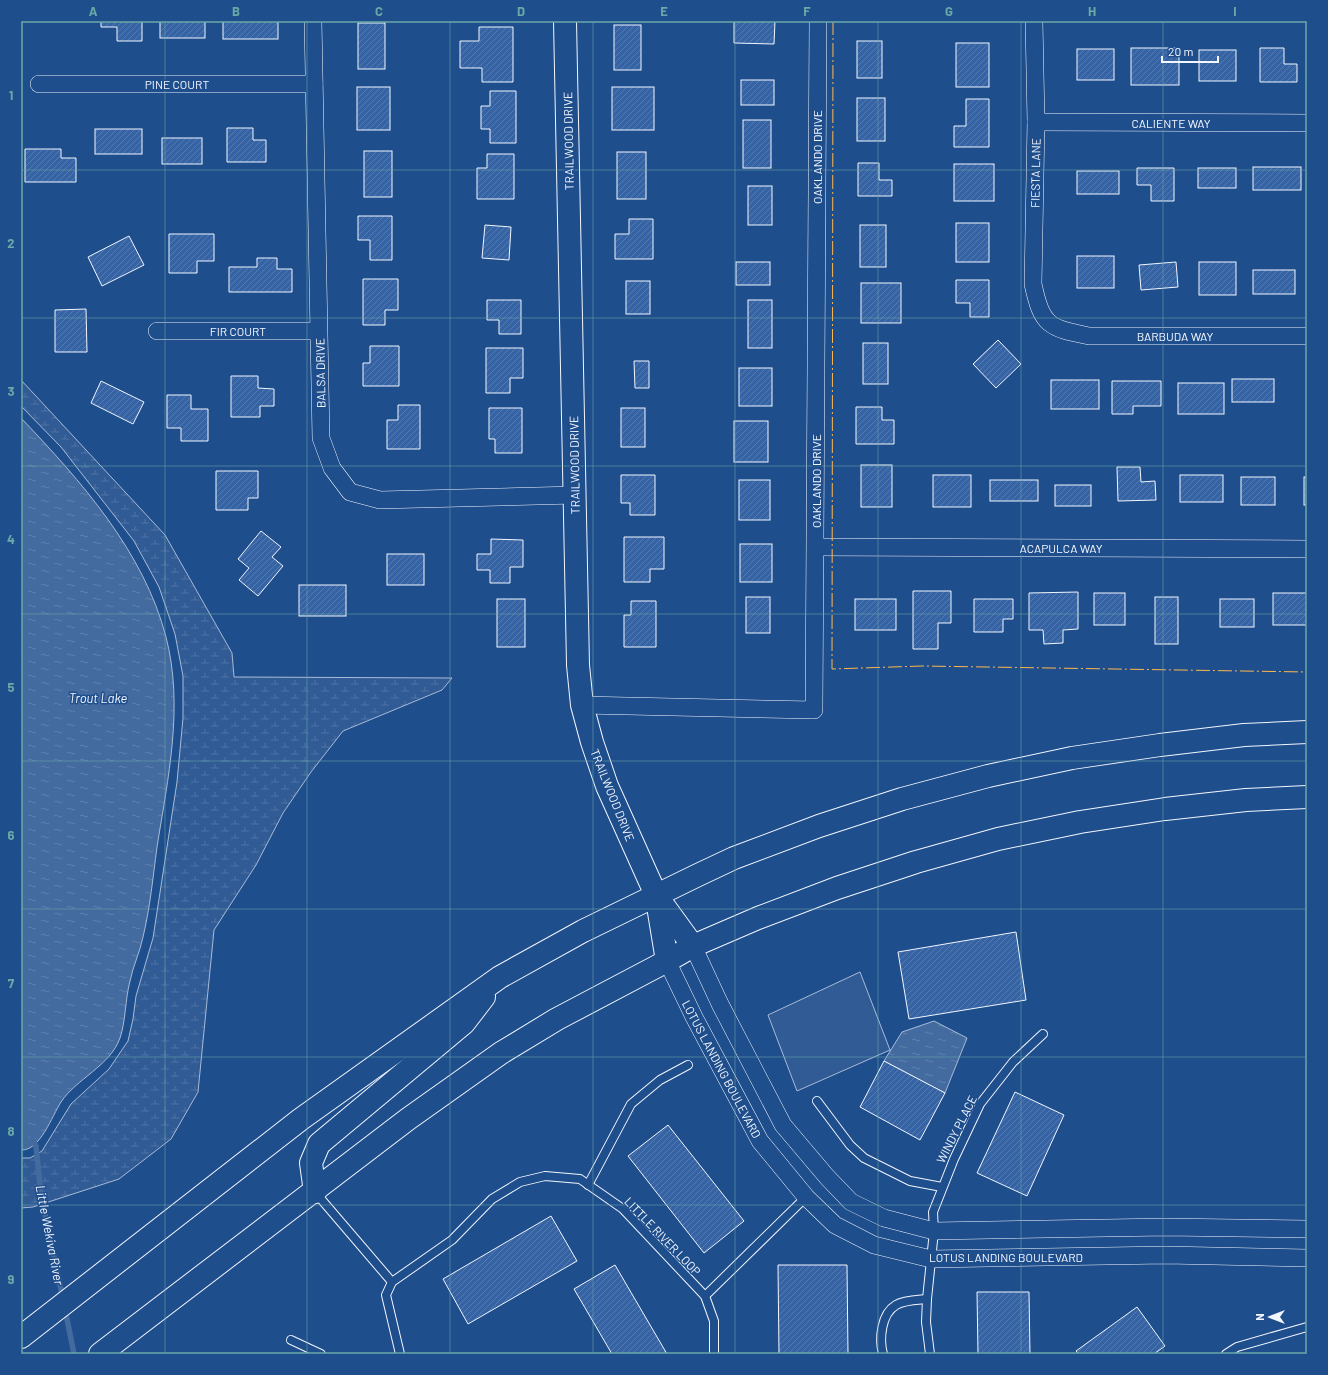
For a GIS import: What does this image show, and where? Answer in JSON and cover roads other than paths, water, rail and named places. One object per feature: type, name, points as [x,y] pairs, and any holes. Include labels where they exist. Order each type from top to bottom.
[{"type":"main road","name":"TRAILWOOD DRIVE","points":[[565,21],[578,666],[582,705],[592,742],[607,786],[656,895],[693,946]]},
{"type":"main road","points":[[24,1336],[301,1119],[500,977],[583,931],[734,858],[819,826],[902,799],[988,776],[1072,758],[1160,745],[1244,735],[1307,732]]},
{"type":"main road","points":[[107,1349],[315,1192],[408,1119],[501,1053],[557,1019],[693,946],[758,918],[837,888],[916,862],[998,839],[1080,822],[1165,809],[1246,800],[1307,797]]},
{"type":"main road","name":"TRAILWOOD DRIVE","points":[[656,895],[667,961]]},
{"type":"main road","points":[[315,1192],[311,1162],[319,1144],[464,1023],[500,977]]},
{"type":"street","name":"BALSA DRIVE","points":[[312,21],[321,438],[332,468],[350,492],[380,500],[575,495]]},
{"type":"street","name":"OAKLANDO DRIVE","points":[[582,705],[814,710],[818,21]]},
{"type":"street","name":"FIESTA LANE","points":[[1034,21],[1036,122],[1033,284],[1038,305],[1047,322]]},
{"type":"street","name":"PINE COURT","points":[[39,84],[314,84]]},
{"type":"street","name":"CALIENTE WAY","points":[[1036,122],[1307,123]]},
{"type":"street","name":"BARBUDA WAY","points":[[1047,322],[1061,331],[1089,336],[1307,336]]},
{"type":"street","name":"FIR COURT","points":[[157,331],[318,331]]},
{"type":"street","name":"ACAPULCA WAY","points":[[816,547],[1307,549]]},
{"type":"street","points":[[693,946],[720,1004],[783,1125],[827,1177],[851,1202],[884,1218],[934,1231],[1166,1227],[1307,1229]]},
{"type":"street","name":"LOTUS LANDING BOULEVARD","points":[[667,961],[694,1017],[760,1141],[806,1197],[835,1226],[874,1245],[931,1259],[1166,1255],[1307,1258]]},
{"type":"lane","name":"WINDY PLACE","points":[[930,1354],[926,1322],[934,1231],[932,1212],[954,1159],[980,1104],[1013,1062],[1043,1034]]},
{"type":"lane","points":[[588,1185],[631,1104],[660,1080],[688,1065]]},
{"type":"lane","points":[[817,1101],[850,1145],[864,1158],[910,1181],[942,1187]]},
{"type":"lane","name":"LITTLE RIVER LOOP","points":[[392,1282],[452,1240],[492,1199],[520,1182],[545,1176],[580,1179],[623,1209],[705,1296],[714,1321],[714,1354]]},
{"type":"lane","points":[[315,1192],[392,1282],[386,1295],[400,1354]]},
{"type":"lane","points":[[705,1296],[806,1197]]},
{"type":"lane","points":[[883,1354],[882,1327],[888,1312],[903,1302],[927,1299]]},
{"type":"lane","points":[[1226,1354],[1237,1346],[1307,1327]]},
{"type":"lane","points":[[292,1340],[321,1354]]},
{"type":"water","name":"Trout Lake","points":[[21,418],[66,467],[108,519],[142,576],[156,606],[166,637],[174,689],[174,716],[166,795],[148,915],[142,943],[128,988],[120,1038],[109,1057],[67,1094],[40,1139],[28,1149],[21,1150]]},
{"type":"water","points":[[934,1021],[967,1038],[945,1093],[884,1061],[902,1032]]},
{"type":"waterway","name":"Little Wekiva River","points":[[32,1139],[36,1146],[41,1195],[63,1299]]},
{"type":"waterway","name":"Little Wekiva River","points":[[65,1309],[74,1354]]}]
